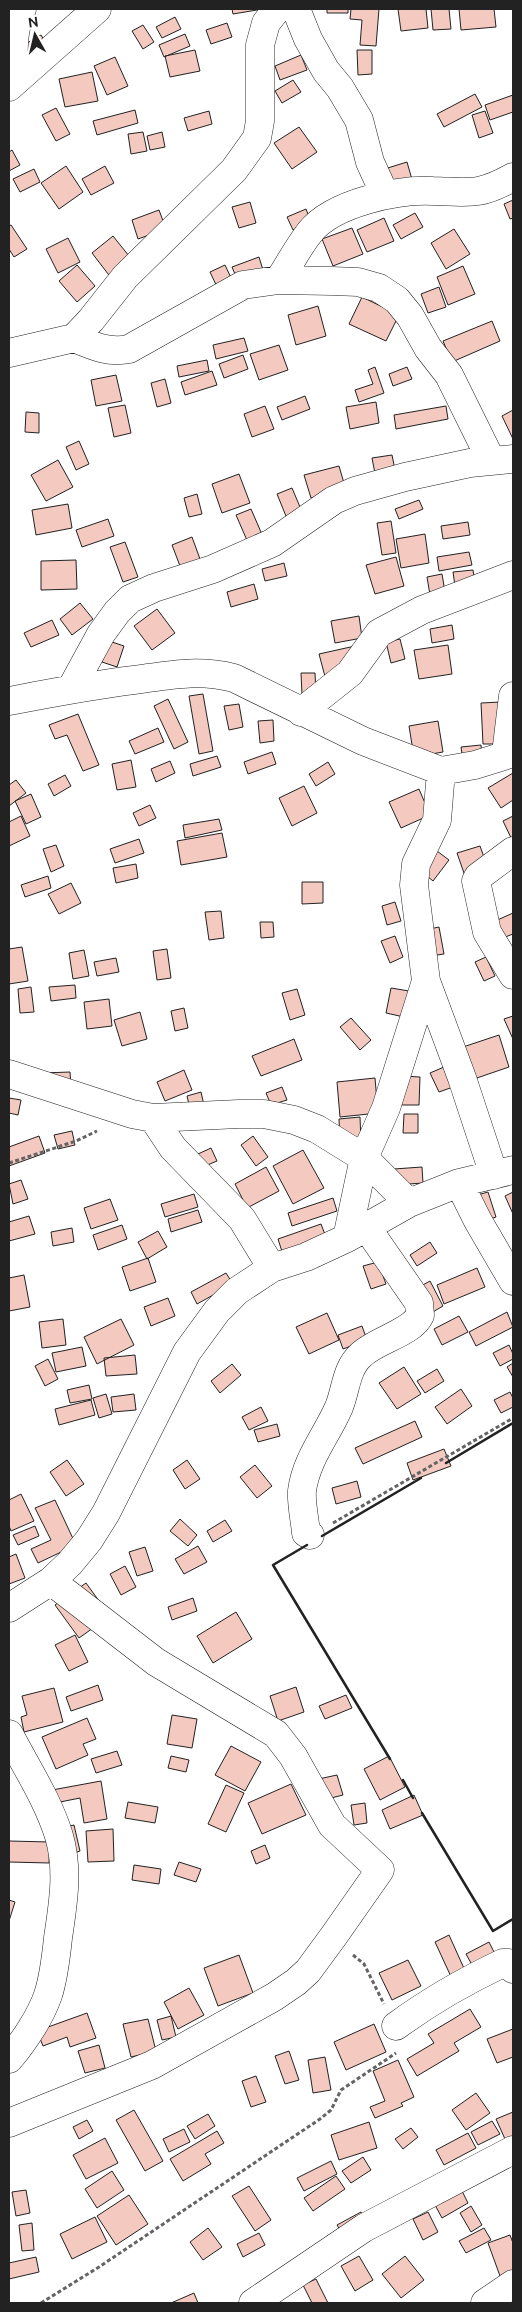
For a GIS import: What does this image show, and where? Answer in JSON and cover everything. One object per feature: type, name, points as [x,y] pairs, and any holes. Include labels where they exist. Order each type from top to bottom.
[{"type":"street","points":[[11,85],[16,21],[22,9]]},
{"type":"street","points":[[11,85],[98,9]]},
{"type":"street","points":[[9,353],[74,338],[125,277],[234,170],[257,138],[260,121],[260,45],[266,23],[277,9]]},
{"type":"street","points":[[296,9],[308,39],[326,71],[340,88],[359,120],[370,162],[385,195]]},
{"type":"street","points":[[279,280],[310,232],[322,220],[350,207],[385,195],[431,190],[468,194],[493,188],[513,177]]},
{"type":"street","points":[[71,689],[101,634],[117,612],[130,599],[154,588],[213,569],[272,543],[334,500],[356,491],[405,477],[502,460],[449,375],[428,348],[410,316],[397,300],[379,288],[358,282],[279,280],[243,285],[129,349],[116,351],[102,350],[74,338]]},
{"type":"street","points":[[301,712],[350,673],[379,633],[422,610],[513,575]]},
{"type":"street","points":[[9,701],[71,689],[187,672],[210,672],[234,678],[363,741],[441,771],[475,765],[510,754],[513,696]]},
{"type":"street","points":[[9,1608],[51,1581],[70,1563],[89,1540],[106,1513],[188,1352],[217,1311],[237,1290],[272,1268],[306,1257],[357,1233],[409,1203],[459,1182],[504,1173],[462,1078],[426,981],[414,885],[416,864],[437,820],[441,771]]},
{"type":"street","points":[[513,851],[478,877],[476,881],[488,932],[513,975]]},
{"type":"street","points":[[310,1535],[306,1533],[302,1492],[306,1472],[339,1407],[351,1368],[360,1356],[371,1347],[413,1324],[420,1315],[419,1303],[357,1233],[364,1158],[386,1108],[426,981]]},
{"type":"street","points":[[9,1074],[143,1116],[231,1114],[272,1116],[294,1120],[317,1130],[364,1158],[409,1203]]},
{"type":"street","points":[[143,1116],[242,1219],[272,1268]]},
{"type":"street","points":[[459,1182],[513,1281]]},
{"type":"street","points":[[9,2123],[152,2065],[274,1997],[296,1982],[308,1971],[380,1870],[332,1824],[285,1744],[276,1734],[151,1659],[51,1581]]},
{"type":"street","points":[[9,1734],[51,1814],[62,1852],[65,1888],[48,1996],[22,2044],[9,2060]]},
{"type":"street","points":[[396,2026],[422,2006],[466,1981],[503,1963],[508,1963],[513,1968]]},
{"type":"street","points":[[253,2303],[364,2228],[513,2150]]},
{"type":"street","points":[[485,2303],[513,2284]]},
{"type":"path","points":[[9,1163],[143,1116]]},
{"type":"path","points":[[310,1535],[513,1418]]},
{"type":"path","points":[[41,2303],[99,2267],[320,2119],[331,2110],[341,2090],[407,2046],[364,1964],[333,1937]]},
{"type":"building","points":[[232,9],[263,9],[233,14]]},
{"type":"building","points":[[327,9],[348,9],[348,13],[327,13]]},
{"type":"building","points":[[351,9],[379,9],[376,46],[360,45],[362,20],[350,19]]},
{"type":"building","points":[[398,9],[426,9],[428,28],[401,31]]},
{"type":"building","points":[[431,9],[449,9],[451,29],[433,30]]},
{"type":"building","points":[[459,9],[494,9],[496,27],[461,30]]},
{"type":"building","points":[[175,17],[181,29],[162,38],[156,27]]},
{"type":"building","points":[[227,23],[232,37],[211,44],[206,30]]},
{"type":"building","points":[[143,25],[154,42],[143,49],[132,31]]},
{"type":"building","points":[[185,34],[190,46],[164,57],[159,45]]},
{"type":"building","points":[[41,35],[49,48],[28,60],[20,47]]},
{"type":"building","points":[[195,50],[200,71],[170,77],[165,56]]},
{"type":"building","points":[[357,50],[372,50],[372,74],[358,75]]},
{"type":"building","points":[[301,55],[307,70],[280,80],[275,66]]},
{"type":"building","points":[[115,57],[128,86],[107,95],[94,66]]},
{"type":"building","points":[[92,72],[98,101],[65,107],[59,79]]},
{"type":"building","points":[[293,80],[301,92],[282,103],[275,91]]},
{"type":"building","points":[[475,94],[482,107],[444,127],[437,114]]},
{"type":"building","points":[[513,95],[513,112],[490,120],[485,105]]},
{"type":"building","points":[[56,108],[70,134],[56,141],[42,115]]},
{"type":"building","points":[[135,110],[138,123],[97,135],[93,121]]},
{"type":"building","points":[[209,111],[212,124],[188,131],[184,118]]},
{"type":"building","points":[[485,111],[493,133],[479,138],[472,115]]},
{"type":"building","points":[[299,127],[317,152],[292,169],[274,143]]},
{"type":"building","points":[[143,132],[147,151],[131,154],[128,134]]},
{"type":"building","points":[[162,132],[165,147],[150,150],[147,136]]},
{"type":"building","points":[[12,150],[20,165],[9,171],[9,152]]},
{"type":"building","points":[[407,162],[415,190],[386,199],[378,171]]},
{"type":"building","points":[[66,166],[83,192],[59,209],[41,183]]},
{"type":"building","points":[[105,166],[114,183],[91,195],[82,179]]},
{"type":"building","points":[[34,169],[40,182],[20,192],[13,179]]},
{"type":"building","points":[[513,200],[513,218],[510,219],[504,204]]},
{"type":"building","points":[[250,202],[256,223],[239,228],[232,207]]},
{"type":"building","points":[[306,209],[311,222],[293,230],[287,217]]},
{"type":"building","points":[[159,210],[166,229],[138,239],[132,220]]},
{"type":"building","points":[[415,213],[423,227],[401,239],[393,225]]},
{"type":"building","points":[[384,218],[394,241],[367,252],[357,230]]},
{"type":"building","points":[[11,225],[27,249],[14,257],[9,249],[9,226]]},
{"type":"building","points":[[352,228],[363,254],[333,266],[322,239]]},
{"type":"building","points":[[454,229],[470,254],[446,269],[431,243]]},
{"type":"building","points":[[113,236],[137,266],[115,283],[92,253]]},
{"type":"building","points":[[68,238],[80,262],[58,273],[46,249]]},
{"type":"building","points":[[259,257],[263,270],[237,279],[232,267]]},
{"type":"building","points":[[77,265],[95,286],[77,302],[59,281]]},
{"type":"building","points":[[225,265],[233,282],[218,289],[210,272]]},
{"type":"building","points":[[463,266],[475,294],[448,305],[437,277]]},
{"type":"building","points":[[439,287],[446,307],[428,313],[421,294]]},
{"type":"building","points":[[362,297],[399,315],[386,341],[349,324]]},
{"type":"building","points":[[318,306],[326,336],[296,345],[288,315]]},
{"type":"building","points":[[492,321],[500,341],[452,362],[443,341]]},
{"type":"building","points":[[244,338],[248,351],[216,359],[213,345]]},
{"type":"building","points":[[279,345],[288,370],[259,380],[250,354]]},
{"type":"building","points":[[243,355],[248,369],[224,378],[219,364]]},
{"type":"building","points":[[207,360],[209,371],[179,377],[177,366]]},
{"type":"building","points":[[375,367],[384,393],[359,402],[355,390],[373,384],[368,370]]},
{"type":"building","points":[[407,367],[412,379],[393,386],[389,374]]},
{"type":"building","points":[[212,371],[217,385],[185,395],[181,382]]},
{"type":"building","points":[[116,375],[122,401],[96,406],[91,380]]},
{"type":"building","points":[[165,379],[171,403],[157,407],[151,383]]},
{"type":"building","points":[[305,396],[310,409],[282,420],[277,407]]},
{"type":"building","points":[[376,402],[379,423],[350,429],[346,407]]},
{"type":"building","points":[[125,405],[131,433],[114,437],[108,408]]},
{"type":"building","points":[[265,406],[274,429],[252,437],[244,414]]},
{"type":"building","points":[[446,406],[448,419],[396,429],[394,415]]},
{"type":"building","points":[[513,410],[513,439],[502,416]]},
{"type":"building","points":[[26,412],[39,413],[39,433],[25,432]]},
{"type":"building","points":[[79,441],[89,464],[76,470],[66,447]]},
{"type":"building","points":[[392,455],[397,480],[377,484],[372,458]]},
{"type":"building","points":[[58,460],[73,487],[46,501],[31,475]]},
{"type":"building","points":[[339,466],[346,490],[311,498],[304,475]]},
{"type":"building","points":[[239,474],[250,503],[222,513],[212,484]]},
{"type":"building","points":[[292,488],[303,514],[288,521],[277,494]]},
{"type":"building","points":[[197,494],[202,514],[189,517],[184,498]]},
{"type":"building","points":[[419,500],[423,509],[399,519],[395,509]]},
{"type":"building","points":[[68,504],[72,528],[36,535],[32,510]]},
{"type":"building","points":[[251,509],[264,539],[249,545],[236,515]]},
{"type":"building","points":[[108,519],[114,536],[82,547],[76,530]]},
{"type":"building","points":[[391,521],[396,553],[382,555],[377,523]]},
{"type":"building","points":[[468,522],[470,535],[443,539],[441,526]]},
{"type":"building","points":[[425,534],[429,563],[401,568],[396,539]]},
{"type":"building","points":[[192,537],[200,559],[180,566],[172,545]]},
{"type":"building","points":[[125,542],[138,577],[123,582],[110,547]]},
{"type":"building","points":[[469,552],[472,565],[439,571],[437,557]]},
{"type":"building","points":[[396,557],[404,586],[375,594],[366,565]]},
{"type":"building","points":[[76,560],[77,589],[41,590],[41,561]]},
{"type":"building","points":[[284,563],[287,576],[265,581],[262,569]]},
{"type":"building","points":[[473,570],[475,583],[455,586],[453,572]]},
{"type":"building","points":[[442,574],[446,598],[431,601],[427,577]]},
{"type":"building","points":[[254,584],[258,599],[231,607],[227,592]]},
{"type":"building","points":[[80,603],[93,619],[72,635],[60,619]]},
{"type":"building","points":[[157,609],[175,633],[152,650],[134,626]]},
{"type":"building","points":[[359,616],[362,638],[335,643],[331,621]]},
{"type":"building","points":[[52,620],[59,635],[31,647],[24,633]]},
{"type":"building","points":[[452,625],[454,639],[432,643],[430,629]]},
{"type":"building","points":[[400,639],[405,659],[391,663],[386,642]]},
{"type":"building","points":[[109,641],[124,646],[117,667],[102,662]]},
{"type":"building","points":[[448,645],[452,674],[419,679],[414,650]]},
{"type":"building","points":[[355,646],[327,684],[319,654]]},
{"type":"building","points":[[301,673],[315,673],[316,694],[302,695]]},
{"type":"building","points":[[203,694],[213,751],[199,754],[189,696]]},
{"type":"building","points":[[168,699],[188,742],[174,749],[154,706]]},
{"type":"building","points":[[501,702],[502,744],[483,744],[481,703]]},
{"type":"building","points":[[239,704],[243,727],[229,730],[224,706]]},
{"type":"building","points":[[78,714],[99,765],[83,771],[67,735],[55,739],[49,725]]},
{"type":"building","points":[[273,720],[274,741],[260,743],[258,721]]},
{"type":"building","points":[[438,721],[443,752],[414,757],[409,726]]},
{"type":"building","points":[[158,728],[164,742],[135,754],[129,741]]},
{"type":"building","points":[[481,745],[483,765],[464,767],[461,747]]},
{"type":"building","points":[[272,752],[276,764],[248,774],[244,762]]},
{"type":"building","points":[[217,756],[221,767],[193,776],[190,764]]},
{"type":"building","points":[[131,760],[136,787],[117,790],[112,764]]},
{"type":"building","points":[[170,761],[175,773],[156,782],[151,769]]},
{"type":"building","points":[[328,762],[335,774],[316,786],[309,774]]},
{"type":"building","points":[[513,773],[513,800],[501,808],[488,788]]},
{"type":"building","points":[[65,775],[71,786],[54,796],[48,784]]},
{"type":"building","points":[[16,780],[26,793],[9,806],[9,785]]},
{"type":"building","points":[[304,786],[317,813],[292,826],[279,798]]},
{"type":"building","points":[[419,789],[430,815],[401,828],[389,802]]},
{"type":"building","points":[[31,794],[41,817],[26,824],[15,801]]},
{"type":"building","points":[[150,805],[156,818],[139,826],[133,813]]},
{"type":"building","points":[[21,816],[30,836],[9,846],[9,822]]},
{"type":"building","points":[[513,816],[513,842],[503,821]]},
{"type":"building","points":[[219,819],[222,830],[185,838],[183,825]]},
{"type":"building","points":[[222,833],[227,857],[181,865],[177,841]]},
{"type":"building","points":[[139,839],[144,853],[115,863],[110,849]]},
{"type":"building","points":[[56,845],[64,866],[51,872],[43,849]]},
{"type":"building","points":[[480,846],[488,868],[465,876],[457,853]]},
{"type":"building","points":[[437,851],[449,860],[433,881],[421,871]]},
{"type":"building","points":[[136,864],[138,878],[116,883],[113,868]]},
{"type":"building","points":[[48,876],[51,888],[25,897],[21,885]]},
{"type":"building","points":[[302,882],[323,882],[323,903],[302,904]]},
{"type":"building","points":[[71,883],[81,903],[59,914],[48,894]]},
{"type":"building","points":[[395,902],[401,921],[387,925],[382,906]]},
{"type":"building","points":[[221,911],[224,938],[209,940],[205,912]]},
{"type":"building","points":[[513,913],[513,934],[500,939],[493,922]]},
{"type":"building","points":[[260,922],[273,922],[274,937],[261,938]]},
{"type":"building","points":[[439,927],[444,954],[430,956],[425,930]]},
{"type":"building","points":[[395,936],[403,957],[390,963],[381,941]]},
{"type":"building","points":[[22,947],[28,981],[9,984],[9,949]]},
{"type":"building","points":[[167,949],[171,978],[157,980],[153,951]]},
{"type":"building","points":[[84,950],[89,976],[73,979],[69,953]]},
{"type":"building","points":[[486,957],[495,976],[484,981],[475,962]]},
{"type":"building","points":[[116,958],[119,972],[97,976],[94,962]]},
{"type":"building","points":[[75,985],[76,998],[51,1001],[49,987]]},
{"type":"building","points":[[31,987],[34,1012],[20,1013],[18,989]]},
{"type":"building","points":[[391,988],[409,991],[404,1017],[386,1013]]},
{"type":"building","points":[[297,989],[305,1015],[290,1020],[282,993]]},
{"type":"building","points":[[109,999],[112,1026],[87,1029],[84,1002]]},
{"type":"building","points":[[184,1008],[188,1028],[175,1031],[171,1011]]},
{"type":"building","points":[[140,1012],[147,1039],[122,1046],[114,1020]]},
{"type":"building","points":[[513,1016],[513,1039],[504,1019]]},
{"type":"building","points":[[351,1018],[371,1040],[360,1050],[340,1027]]},
{"type":"building","points":[[499,1035],[509,1067],[471,1080],[460,1048]]},
{"type":"building","points":[[294,1039],[302,1060],[261,1076],[252,1056]]},
{"type":"building","points":[[444,1067],[453,1087],[439,1092],[430,1073]]},
{"type":"building","points":[[184,1070],[192,1090],[165,1101],[157,1082]]},
{"type":"building","points":[[70,1072],[71,1087],[42,1073]]},
{"type":"building","points":[[402,1076],[420,1077],[419,1105],[401,1105]]},
{"type":"building","points":[[375,1078],[378,1113],[340,1117],[337,1082]]},
{"type":"building","points":[[282,1087],[287,1100],[271,1105],[266,1093]]},
{"type":"building","points":[[201,1092],[206,1114],[192,1117],[187,1096]]},
{"type":"building","points":[[9,1098],[21,1100],[18,1115],[9,1113]]},
{"type":"building","points":[[404,1114],[418,1114],[418,1133],[403,1133]]},
{"type":"building","points":[[360,1117],[361,1142],[340,1143],[339,1119]]},
{"type":"building","points":[[72,1131],[75,1145],[58,1149],[54,1135]]},
{"type":"building","points":[[39,1136],[45,1153],[9,1166],[9,1147]]},
{"type":"building","points":[[253,1136],[268,1157],[256,1166],[241,1145]]},
{"type":"building","points":[[211,1148],[217,1161],[191,1172],[185,1160]]},
{"type":"building","points":[[303,1150],[324,1188],[293,1204],[273,1166]]},
{"type":"building","points":[[266,1167],[279,1191],[247,1208],[235,1184]]},
{"type":"building","points":[[422,1167],[423,1183],[395,1185],[394,1169]]},
{"type":"building","points":[[21,1180],[28,1199],[13,1204],[9,1184]]},
{"type":"building","points":[[488,1192],[496,1217],[482,1222],[474,1196]]},
{"type":"building","points":[[513,1192],[513,1214],[505,1196]]},
{"type":"building","points":[[194,1194],[198,1207],[165,1217],[161,1204]]},
{"type":"building","points":[[333,1198],[337,1211],[292,1226],[288,1213]]},
{"type":"building","points":[[110,1199],[118,1220],[91,1229],[84,1208]]},
{"type":"building","points":[[198,1210],[202,1222],[171,1232],[168,1219]]},
{"type":"building","points":[[29,1216],[35,1234],[9,1241],[9,1222]]},
{"type":"building","points":[[321,1224],[329,1245],[285,1261],[278,1239]]},
{"type":"building","points":[[122,1225],[127,1239],[98,1250],[93,1235]]},
{"type":"building","points":[[72,1228],[74,1242],[53,1246],[51,1232]]},
{"type":"building","points":[[158,1231],[167,1247],[147,1259],[138,1242]]},
{"type":"building","points":[[430,1242],[437,1253],[417,1266],[410,1255]]},
{"type":"building","points":[[148,1258],[156,1282],[130,1291],[122,1267]]},
{"type":"building","points":[[378,1262],[386,1284],[371,1289],[363,1266]]},
{"type":"building","points":[[477,1268],[485,1287],[444,1304],[437,1285]]},
{"type":"building","points":[[226,1273],[233,1284],[197,1304],[191,1292]]},
{"type":"building","points":[[24,1275],[30,1307],[9,1311],[9,1278]]},
{"type":"building","points":[[430,1281],[443,1306],[426,1316],[412,1291]]},
{"type":"building","points":[[168,1298],[175,1316],[151,1326],[144,1307]]},
{"type":"building","points":[[507,1312],[513,1327],[476,1346],[469,1332]]},
{"type":"building","points":[[327,1313],[339,1340],[309,1354],[296,1327]]},
{"type":"building","points":[[459,1316],[468,1332],[442,1345],[434,1329]]},
{"type":"building","points":[[63,1319],[66,1345],[42,1348],[39,1322]]},
{"type":"building","points":[[121,1319],[134,1345],[97,1364],[84,1337]]},
{"type":"building","points":[[362,1326],[367,1340],[343,1349],[338,1335]]},
{"type":"building","points":[[509,1345],[513,1359],[500,1366],[493,1353]]},
{"type":"building","points":[[82,1347],[86,1366],[56,1372],[52,1353]]},
{"type":"building","points":[[135,1355],[137,1374],[106,1376],[104,1358]]},
{"type":"building","points":[[48,1359],[58,1379],[45,1386],[35,1366]]},
{"type":"building","points":[[513,1363],[513,1377],[507,1367]]},
{"type":"building","points":[[232,1364],[241,1375],[220,1393],[211,1381]]},
{"type":"building","points":[[404,1367],[421,1394],[397,1409],[379,1383]]},
{"type":"building","points":[[437,1369],[444,1381],[425,1393],[417,1381]]},
{"type":"building","points":[[89,1385],[92,1399],[70,1403],[67,1390]]},
{"type":"building","points":[[461,1389],[472,1406],[447,1424],[435,1407]]},
{"type":"building","points":[[510,1392],[513,1398],[513,1407],[501,1413],[494,1400]]},
{"type":"building","points":[[106,1394],[112,1414],[99,1418],[93,1398]]},
{"type":"building","points":[[134,1394],[136,1410],[113,1412],[111,1397]]},
{"type":"building","points":[[91,1400],[95,1415],[59,1425],[55,1409]]},
{"type":"building","points":[[261,1407],[268,1421],[249,1430],[242,1417]]},
{"type":"building","points":[[415,1421],[422,1437],[363,1464],[355,1448]]},
{"type":"building","points":[[277,1424],[280,1436],[258,1442],[254,1430]]},
{"type":"building","points":[[444,1449],[451,1466],[413,1480],[407,1463]]},
{"type":"building","points":[[67,1460],[84,1484],[66,1496],[50,1472]]},
{"type":"building","points":[[187,1460],[200,1479],[185,1489],[173,1470]]},
{"type":"building","points":[[255,1465],[272,1486],[257,1498],[240,1477]]},
{"type":"building","points":[[357,1481],[361,1497],[336,1504],[332,1488]]},
{"type":"building","points":[[21,1494],[34,1521],[11,1531],[9,1526],[9,1500]]},
{"type":"building","points":[[55,1500],[76,1545],[38,1563],[31,1549],[51,1540],[35,1508]]},
{"type":"building","points":[[180,1519],[197,1535],[188,1546],[170,1531]]},
{"type":"building","points":[[225,1520],[232,1531],[213,1542],[207,1531]]},
{"type":"building","points":[[35,1526],[39,1536],[18,1545],[13,1535]]},
{"type":"building","points":[[198,1546],[207,1562],[184,1574],[175,1559]]},
{"type":"building","points":[[145,1547],[153,1571],[137,1576],[129,1552]]},
{"type":"building","points":[[16,1554],[25,1578],[9,1584],[9,1557]]},
{"type":"building","points":[[125,1566],[136,1587],[121,1595],[110,1574]]},
{"type":"building","points":[[86,1583],[110,1616],[79,1638],[55,1605]]},
{"type":"building","points":[[193,1598],[197,1611],[172,1620],[168,1607]]},
{"type":"building","points":[[236,1612],[252,1639],[213,1663],[197,1636]]},
{"type":"building","points":[[75,1635],[88,1662],[69,1671],[55,1645]]},
{"type":"building","points":[[98,1685],[103,1700],[71,1711],[66,1697]]},
{"type":"building","points":[[296,1687],[304,1712],[278,1721],[270,1696]]},
{"type":"building","points":[[54,1688],[63,1722],[24,1732],[21,1717],[27,1715],[22,1696]]},
{"type":"building","points":[[346,1695],[352,1708],[325,1719],[319,1706]]},
{"type":"building","points":[[172,1715],[197,1719],[192,1748],[167,1744]]},
{"type":"building","points":[[87,1718],[96,1739],[83,1744],[88,1755],[56,1769],[42,1737]]},
{"type":"building","points":[[231,1746],[261,1762],[245,1791],[215,1775]]},
{"type":"building","points":[[117,1751],[122,1765],[96,1773],[91,1759]]},
{"type":"building","points":[[171,1756],[189,1760],[186,1772],[168,1768]]},
{"type":"building","points":[[389,1756],[405,1787],[380,1800],[364,1769]]},
{"type":"building","points":[[337,1775],[343,1795],[319,1801],[314,1780]]},
{"type":"building","points":[[101,1781],[107,1819],[84,1823],[80,1798],[55,1803],[52,1790]]},
{"type":"building","points":[[291,1784],[306,1815],[262,1834],[248,1803]]},
{"type":"building","points":[[226,1785],[244,1793],[226,1832],[208,1824]]},
{"type":"building","points":[[414,1795],[423,1815],[390,1829],[382,1810]]},
{"type":"building","points":[[128,1802],[158,1807],[155,1823],[125,1818]]},
{"type":"building","points":[[365,1803],[367,1823],[354,1825],[351,1805]]},
{"type":"building","points":[[74,1825],[80,1851],[68,1855],[62,1828]]},
{"type":"building","points":[[113,1829],[114,1861],[88,1862],[86,1831]]},
{"type":"building","points":[[9,1841],[50,1842],[49,1863],[9,1862]]},
{"type":"building","points":[[265,1845],[270,1858],[256,1864],[251,1851]]},
{"type":"building","points":[[179,1862],[201,1869],[196,1882],[174,1875]]},
{"type":"building","points":[[134,1865],[161,1869],[159,1884],[132,1880]]},
{"type":"building","points":[[9,1900],[15,1902],[9,1921]]},
{"type":"building","points":[[449,1935],[467,1975],[453,1981],[435,1942]]},
{"type":"building","points":[[489,1942],[499,1962],[477,1974],[466,1954]]},
{"type":"building","points":[[239,1955],[253,1993],[218,2006],[204,1968]]},
{"type":"building","points":[[408,1960],[421,1986],[392,2000],[379,1973]]},
{"type":"building","points":[[189,1988],[204,2015],[178,2029],[164,2002]]},
{"type":"building","points":[[470,2009],[481,2027],[454,2043],[459,2051],[417,2076],[407,2059],[434,2043],[428,2034]]},
{"type":"building","points":[[87,2013],[96,2038],[70,2047],[67,2037],[43,2046],[37,2031]]},
{"type":"building","points":[[171,2016],[176,2037],[162,2040],[157,2020]]},
{"type":"building","points":[[148,2019],[156,2051],[131,2057],[123,2024]]},
{"type":"building","points":[[374,2024],[386,2052],[346,2070],[334,2042]]},
{"type":"building","points":[[513,2029],[513,2057],[497,2063],[487,2039]]},
{"type":"building","points":[[99,2045],[105,2068],[85,2073],[78,2051]]},
{"type":"building","points":[[289,2051],[299,2080],[285,2084],[275,2056]]},
{"type":"building","points":[[325,2057],[331,2090],[313,2093],[308,2060]]},
{"type":"building","points":[[398,2060],[414,2097],[401,2103],[403,2106],[375,2118],[370,2107],[385,2101],[373,2071]]},
{"type":"building","points":[[256,2076],[266,2102],[251,2107],[242,2081]]},
{"type":"building","points":[[476,2093],[490,2113],[466,2130],[452,2110]]},
{"type":"building","points":[[134,2110],[163,2161],[145,2171],[116,2120]]},
{"type":"building","points":[[513,2112],[513,2146],[509,2148],[496,2119]]},
{"type":"building","points":[[208,2114],[215,2126],[195,2139],[187,2126]]},
{"type":"building","points":[[87,2120],[93,2131],[79,2139],[73,2127]]},
{"type":"building","points":[[492,2121],[500,2134],[478,2145],[471,2132]]},
{"type":"building","points":[[369,2122],[377,2148],[339,2160],[331,2135]]},
{"type":"building","points":[[411,2128],[418,2137],[403,2149],[395,2139]]},
{"type":"building","points":[[184,2129],[190,2142],[169,2152],[163,2139]]},
{"type":"building","points":[[217,2131],[224,2143],[205,2154],[211,2164],[183,2181],[170,2159]]},
{"type":"building","points":[[468,2133],[476,2148],[444,2165],[436,2150]]},
{"type":"building","points":[[105,2138],[118,2163],[86,2179],[73,2155]]},
{"type":"building","points":[[363,2157],[371,2170],[351,2183],[342,2171]]},
{"type":"building","points":[[331,2161],[337,2174],[304,2191],[297,2178]]},
{"type":"building","points":[[112,2171],[124,2190],[97,2208],[85,2189]]},
{"type":"building","points":[[336,2176],[345,2189],[313,2211],[304,2198]]},
{"type":"building","points":[[249,2186],[271,2220],[255,2231],[232,2196]]},
{"type":"building","points":[[26,2190],[30,2213],[16,2216],[12,2192]]},
{"type":"building","points":[[462,2191],[468,2203],[442,2218],[435,2205]]},
{"type":"building","points":[[129,2195],[148,2224],[116,2245],[97,2216]]},
{"type":"building","points":[[471,2206],[482,2225],[471,2232],[460,2213]]},
{"type":"building","points":[[361,2212],[368,2226],[345,2239],[337,2225]]},
{"type":"building","points":[[428,2212],[438,2232],[423,2240],[413,2219]]},
{"type":"building","points":[[95,2217],[107,2242],[72,2259],[60,2234]]},
{"type":"building","points":[[32,2223],[34,2250],[22,2251],[19,2225]]},
{"type":"building","points":[[208,2228],[222,2247],[203,2260],[190,2242]]},
{"type":"building","points":[[484,2228],[491,2240],[466,2253],[459,2241]]},
{"type":"building","points":[[259,2233],[265,2245],[243,2257],[237,2244]]},
{"type":"building","points":[[510,2235],[513,2243],[513,2272],[500,2276],[488,2243]]},
{"type":"building","points":[[359,2256],[373,2280],[355,2291],[341,2266]]},
{"type":"building","points":[[405,2256],[424,2280],[401,2298],[382,2274]]},
{"type":"building","points":[[36,2257],[39,2272],[9,2279],[9,2263]]},
{"type":"building","points":[[316,2279],[328,2303],[312,2303],[303,2285]]},
{"type":"building","points":[[194,2293],[198,2303],[171,2303]]},
{"type":"wall","points":[[446,1463],[513,1423]]},
{"type":"wall","points":[[322,1536],[421,1478]]},
{"type":"wall","points":[[307,1545],[273,1565],[390,1759]]},
{"type":"wall","points":[[403,1780],[413,1798]]},
{"type":"wall","points":[[422,1813],[493,1931],[513,1919]]}]
